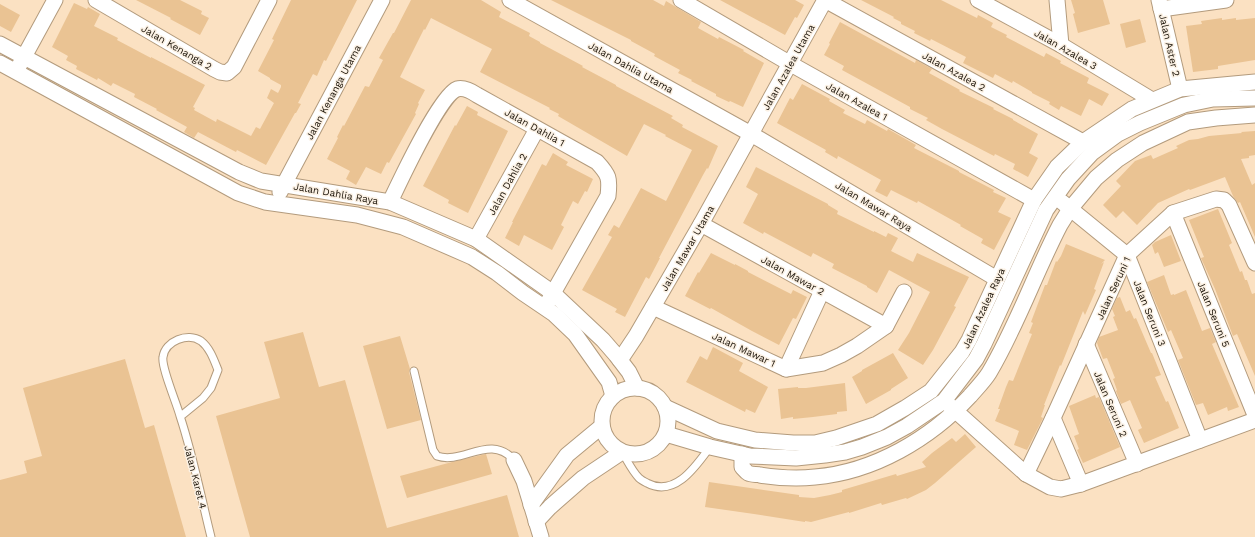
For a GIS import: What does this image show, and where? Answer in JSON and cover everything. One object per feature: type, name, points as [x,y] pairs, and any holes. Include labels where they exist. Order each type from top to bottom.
[{"type":"street","points":[[16,72],[55,0]]},
{"type":"street","name":"Jalan Kenanga 2","points":[[96,0],[214,69],[227,73],[234,67],[270,0]]},
{"type":"street","name":"Jalan Kenanga Utama","points":[[275,204],[284,184],[382,0]]},
{"type":"street","name":"Jalan Dahlia Utama","points":[[510,0],[751,134]]},
{"type":"street","name":"Jalan Azalea 1","points":[[680,0],[789,63],[1034,200]]},
{"type":"street","name":"Jalan Azalea Utama","points":[[751,134],[825,0]]},
{"type":"street","name":"Jalan Azalea 2","points":[[825,0],[1083,142]]},
{"type":"street","name":"Jalan Azalea 3","points":[[978,0],[1061,44],[1152,100]]},
{"type":"street","points":[[1057,0],[1061,44]]},
{"type":"street","points":[[1160,5],[1226,0]]},
{"type":"street","name":"Jalan Aster 2","points":[[1160,5],[1180,89]]},
{"type":"street","name":"Jalan Dahlia Raya","points":[[0,44],[239,172],[261,181],[390,202],[476,239],[553,293],[603,340],[629,372],[637,388]]},
{"type":"street","name":"Jalan Dahlia Raya","points":[[0,63],[238,193],[265,202],[357,215],[403,227],[472,258],[497,273],[554,314],[575,334],[608,382],[613,396]]},
{"type":"street","name":"Jalan Azalea Raya","points":[[665,408],[717,431],[737,437],[793,443],[815,443],[848,435],[891,417],[931,391],[962,352],[1034,200],[1057,167],[1083,142],[1132,109],[1180,89],[1255,82]]},
{"type":"street","name":"Jalan Dahlia 1","points":[[390,202],[434,116],[450,94],[457,90],[466,89],[597,162],[606,172],[609,182],[608,196],[544,308]]},
{"type":"street","name":"Jalan Azalea Raya","points":[[666,434],[710,447],[750,456],[796,458],[845,452],[887,437],[944,401],[976,358],[984,344],[1046,210],[1068,179],[1092,153],[1140,123],[1184,105],[1213,99],[1255,98]]},
{"type":"street","points":[[1184,105],[1188,122]]},
{"type":"street","points":[[742,454],[742,467],[748,473],[774,477],[802,478],[834,476],[860,468],[889,456],[909,446],[932,431],[956,411],[988,374],[1010,332],[1060,225],[1070,209],[1096,178],[1117,160],[1143,143],[1188,122],[1255,115]]},
{"type":"street","name":"Jalan Dahlia 2","points":[[476,239],[537,129]]},
{"type":"street","name":"Jalan Mawar Utama","points":[[620,360],[653,307],[751,134]]},
{"type":"street","name":"Jalan Mawar Raya","points":[[751,134],[997,279]]},
{"type":"street","name":"Jalan Seruni 3","points":[[1055,197],[1127,255],[1200,440]]},
{"type":"street","name":"Jalan Seruni 1","points":[[1026,474],[1127,255],[1173,213],[1216,199],[1224,200],[1229,205],[1255,262]]},
{"type":"street","name":"Jalan Seruni 5","points":[[1173,213],[1255,415]]},
{"type":"street","name":"Jalan Mawar 2","points":[[701,224],[886,326]]},
{"type":"street","points":[[786,369],[822,291]]},
{"type":"street","name":"Jalan Mawar 1","points":[[653,307],[786,369],[823,363],[857,346],[886,326],[904,292]]},
{"type":"street","name":"Jalan Seruni 2","points":[[1086,344],[1137,464]]},
{"type":"street","points":[[628,388],[637,388],[646,390],[661,400],[665,408],[668,421],[666,434],[662,442],[656,448],[639,455],[630,455],[614,448],[608,442],[604,434],[602,418],[603,409],[613,396],[628,388]]},
{"type":"street","points":[[931,391],[956,411],[1026,474],[1050,487],[1061,489],[1081,484],[1255,420]]},
{"type":"street","points":[[1053,418],[1081,484]]},
{"type":"street","points":[[531,505],[567,455],[602,426]]},
{"type":"street","points":[[536,522],[550,507],[583,478],[622,452]]},
{"type":"street","points":[[514,460],[524,481],[541,537]]},
{"type":"lane","name":"Jalan Karet 4","points":[[181,416],[203,398],[211,388],[218,370],[211,353],[201,341],[189,337],[178,339],[171,343],[164,352],[162,359],[164,369],[181,416],[212,537]]},
{"type":"lane","points":[[414,371],[433,450],[437,456],[448,458],[495,448],[509,454],[514,460]]},
{"type":"lane","points":[[622,452],[639,479],[654,487],[665,487],[681,481],[694,468],[710,447]]},
{"type":"building","points":[[136,0],[180,0],[202,11],[201,14],[209,18],[200,35]]},
{"type":"building","points":[[291,0],[357,0],[326,61],[324,60],[317,76],[313,74],[298,103],[301,104],[266,165],[237,150],[236,152],[198,132],[194,138],[184,132],[187,127],[134,97],[135,94],[113,83],[111,86],[98,78],[97,80],[76,69],[77,66],[66,60],[68,56],[52,47],[74,3],[87,9],[88,7],[100,14],[94,26],[118,38],[117,40],[205,85],[193,107],[195,108],[194,110],[216,122],[217,119],[251,136],[256,127],[260,129],[274,103],[267,98],[271,89],[278,93],[281,87],[281,85],[258,71],[274,40],[272,39]]},
{"type":"building","points":[[411,0],[481,0],[501,12],[499,17],[530,33],[529,36],[540,43],[673,116],[671,118],[683,125],[682,127],[718,146],[708,169],[707,168],[703,175],[649,279],[646,277],[625,317],[615,312],[617,309],[582,290],[612,237],[608,235],[614,225],[619,228],[641,188],[666,201],[692,150],[665,136],[666,135],[644,124],[627,156],[558,116],[559,114],[549,109],[550,108],[480,72],[492,49],[431,18],[400,77],[425,90],[418,103],[416,114],[389,163],[387,162],[381,174],[366,167],[356,185],[346,179],[350,171],[327,159],[343,125],[344,126],[365,86],[369,87],[383,60],[379,58]]},
{"type":"building","points":[[551,0],[653,0],[664,6],[666,1],[701,22],[698,28],[718,39],[719,37],[744,50],[743,51],[764,63],[743,107],[716,96],[716,94],[678,73],[680,70],[654,56],[655,54],[631,40]]},
{"type":"building","points":[[720,0],[795,0],[804,5],[785,35]]},
{"type":"building","points":[[861,0],[941,0],[977,18],[978,15],[993,23],[991,27],[1007,35],[1006,37],[1044,57],[1046,53],[1061,61],[1060,63],[1089,78],[1087,83],[1109,94],[1102,106],[1089,99],[1081,116],[1061,106],[1059,110],[1049,104],[1050,102],[1013,81],[1012,83],[995,74],[993,78],[963,63],[966,57],[931,39],[930,41],[914,33],[915,31],[901,24],[901,22],[893,18],[894,17]]},
{"type":"building","points":[[1071,0],[1103,0],[1110,24],[1078,33],[1073,14],[1075,13]]},
{"type":"building","points":[[0,4],[20,15],[11,32],[0,26]]},
{"type":"building","points":[[1222,18],[1222,20],[1236,18],[1236,20],[1255,18],[1255,60],[1218,66],[1218,69],[1193,72],[1186,26],[1202,24],[1201,21]]},
{"type":"building","points":[[1140,19],[1146,42],[1126,48],[1120,24]]},
{"type":"building","points":[[840,22],[915,63],[916,60],[932,69],[929,73],[960,90],[959,91],[994,108],[993,109],[1038,134],[1029,153],[1038,158],[1028,177],[1013,169],[1015,164],[995,154],[994,156],[942,129],[926,120],[928,118],[910,109],[910,107],[842,70],[844,66],[824,55]]},
{"type":"building","points":[[802,84],[830,99],[829,101],[845,110],[843,113],[865,124],[867,120],[887,131],[888,129],[916,145],[914,148],[994,190],[993,192],[1006,198],[998,212],[1011,218],[994,250],[981,243],[983,239],[918,201],[917,203],[891,190],[887,197],[875,191],[881,180],[838,156],[837,159],[825,152],[826,150],[777,123],[790,98],[793,100]]},
{"type":"building","points":[[467,106],[478,112],[477,115],[508,131],[468,213],[448,203],[449,200],[423,186],[455,125],[456,126]]},
{"type":"building","points":[[1255,131],[1255,155],[1249,156],[1249,158],[1241,159],[1252,185],[1255,183],[1255,237],[1240,202],[1238,203],[1233,196],[1225,177],[1190,190],[1189,189],[1158,203],[1137,225],[1123,211],[1116,218],[1103,205],[1121,186],[1116,181],[1135,161],[1151,155],[1153,159],[1178,148],[1176,146],[1189,140],[1209,136]]},
{"type":"building","points":[[553,153],[568,162],[566,165],[593,179],[587,192],[585,191],[578,204],[573,201],[561,225],[564,227],[552,250],[524,235],[519,246],[505,238],[542,164],[546,166]]},
{"type":"building","points":[[756,167],[828,204],[838,211],[837,214],[886,237],[888,233],[898,238],[891,251],[913,262],[917,253],[969,277],[954,306],[956,307],[933,350],[923,365],[898,350],[909,333],[930,292],[889,270],[877,293],[867,286],[832,268],[834,264],[813,253],[811,257],[764,232],[763,234],[743,223],[758,194],[746,187]]},
{"type":"building","points":[[1218,209],[1232,243],[1229,245],[1240,272],[1242,271],[1245,280],[1247,280],[1252,294],[1255,293],[1255,376],[1237,334],[1233,336],[1201,258],[1204,257],[1189,220]]},
{"type":"building","points":[[1171,235],[1181,261],[1164,267],[1158,252],[1155,254],[1152,245],[1155,242]]},
{"type":"building","points":[[1066,244],[1105,260],[1101,264],[1104,262],[1094,289],[1096,290],[1085,315],[1083,311],[1044,405],[1041,417],[1043,418],[1027,450],[1014,445],[1019,431],[995,421],[1006,387],[1009,380],[1013,381],[1032,334],[1029,333],[1033,323],[1031,322],[1045,285],[1047,285],[1056,261],[1057,262],[1061,256]]},
{"type":"building","points":[[711,253],[791,294],[793,290],[807,297],[796,319],[793,318],[779,345],[711,308],[710,309],[685,296],[698,272],[699,273]]},
{"type":"building","points":[[1164,275],[1171,295],[1186,290],[1202,331],[1210,328],[1216,342],[1212,344],[1239,407],[1228,411],[1227,407],[1208,415],[1203,403],[1196,405],[1178,360],[1183,358],[1171,330],[1168,332],[1147,282]]},
{"type":"building","points":[[1120,297],[1126,312],[1130,310],[1134,319],[1136,318],[1152,353],[1161,375],[1155,377],[1166,402],[1168,401],[1179,428],[1144,443],[1138,430],[1142,428],[1130,400],[1121,404],[1113,379],[1115,378],[1107,358],[1103,359],[1097,343],[1099,337],[1118,330],[1113,317],[1115,316],[1112,309],[1117,298]]},
{"type":"building","points":[[303,332],[319,387],[345,380],[387,528],[507,495],[519,537],[250,537],[216,416],[280,398],[264,342]]},
{"type":"building","points":[[400,336],[410,369],[409,372],[421,420],[387,429],[363,346]]},
{"type":"building","points":[[713,347],[743,363],[739,371],[768,387],[755,413],[746,409],[745,412],[686,382],[700,356],[707,360]]},
{"type":"building","points":[[893,353],[908,378],[891,390],[866,404],[852,377]]},
{"type":"building","points":[[125,359],[145,428],[154,425],[186,537],[0,537],[0,480],[27,473],[24,461],[42,456],[23,388]]},
{"type":"building","points":[[845,383],[847,411],[837,412],[837,414],[813,417],[793,419],[793,417],[781,419],[778,389],[798,387],[806,388]]},
{"type":"building","points":[[1095,395],[1096,398],[1099,397],[1120,447],[1083,463],[1077,450],[1079,449],[1074,436],[1079,434],[1069,406]]},
{"type":"building","points":[[965,434],[976,447],[926,490],[907,499],[906,498],[882,505],[881,503],[849,513],[811,522],[705,507],[709,482],[799,495],[799,497],[814,498],[830,495],[896,474],[897,476],[926,467],[922,462],[932,453],[952,438],[956,442]]},
{"type":"building","points":[[486,454],[492,474],[407,498],[400,476]]}]
